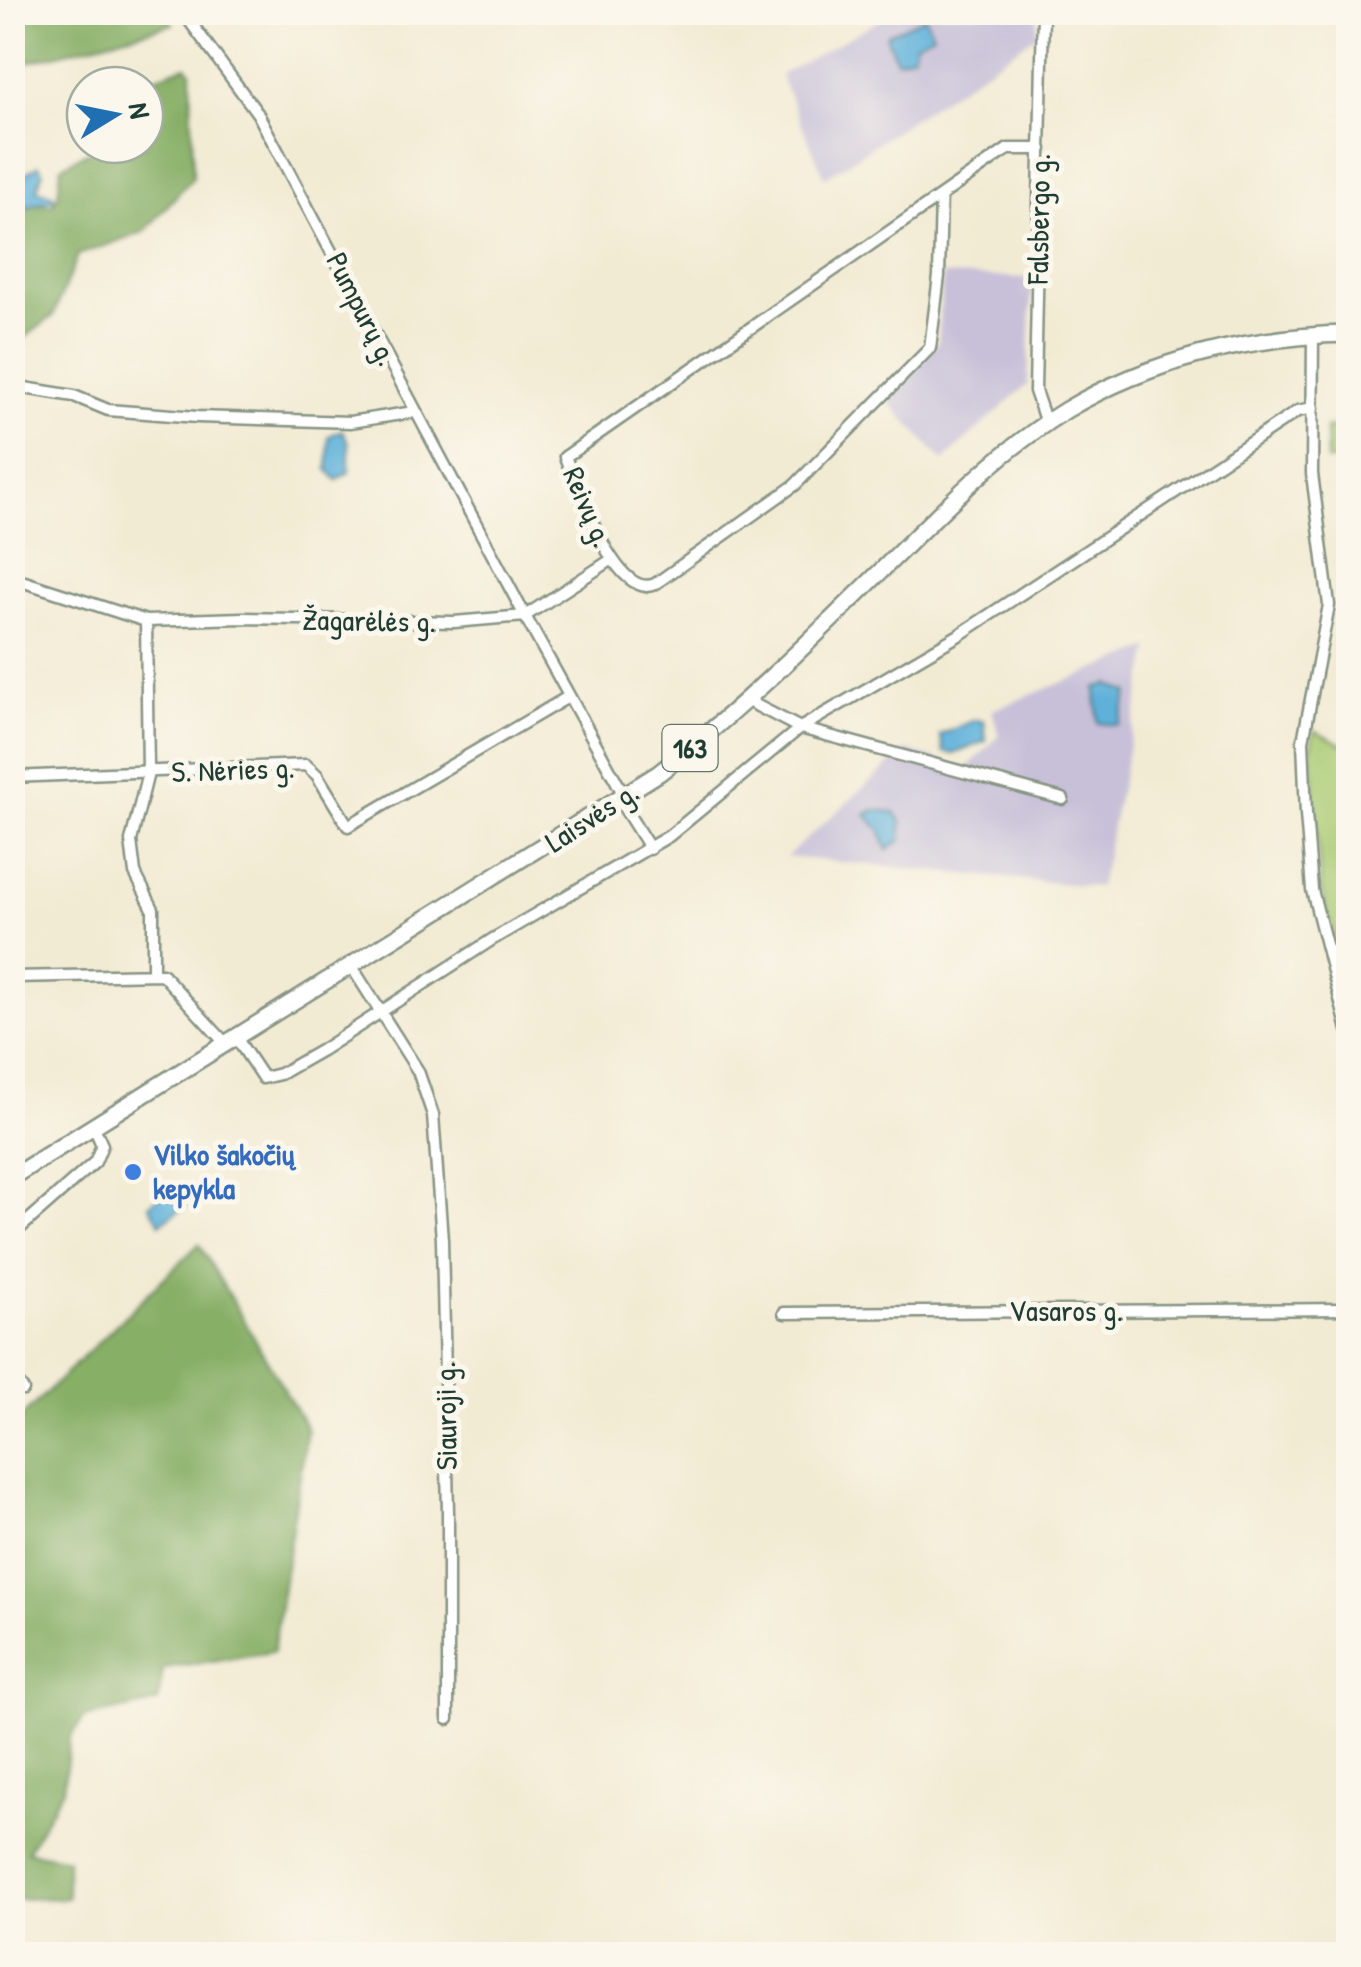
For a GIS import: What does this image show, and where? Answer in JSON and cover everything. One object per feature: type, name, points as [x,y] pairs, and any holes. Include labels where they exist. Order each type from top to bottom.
[{"type":"main road","name":"Laisvės g.","points":[[12,1176],[622,799],[746,700],[958,494],[1046,423],[1091,396],[1174,362],[1252,343],[1348,334]]},
{"type":"street","name":"Pumpurų g.","points":[[183,12],[258,114],[524,616]]},
{"type":"street","name":"Falsbergo g.","points":[[1043,12],[1035,391],[1046,423]]},
{"type":"street","name":"Reivų g.","points":[[941,196],[939,276],[930,348],[795,485],[654,584],[638,588],[610,560],[565,457],[1008,149],[1040,148]]},
{"type":"street","points":[[1313,336],[1312,474],[1326,558],[1329,606],[1303,742],[1306,814],[1312,890],[1348,1030]]},
{"type":"street","points":[[12,386],[74,396],[108,410],[197,417],[350,422],[414,412]]},
{"type":"street","points":[[12,977],[153,972],[174,983],[232,1042],[258,1075],[268,1078],[492,939],[650,849],[721,798],[800,728],[959,634],[1298,411],[1313,408]]},
{"type":"street","points":[[610,560],[524,616],[650,849]]},
{"type":"street","name":"Žagarėlės g.","points":[[12,578],[146,621],[243,618],[454,622],[524,616]]},
{"type":"street","points":[[146,621],[148,772],[131,842],[135,873],[153,908],[153,972]]},
{"type":"street","name":"S. Nėries g.","points":[[12,777],[306,764],[348,826],[568,697]]},
{"type":"street","points":[[746,700],[800,728],[1063,799]]},
{"type":"street","name":"Siauroji g.","points":[[352,967],[418,1071],[433,1114],[442,1240],[448,1719]]},
{"type":"street","points":[[12,1235],[95,1162],[102,1145],[94,1127]]},
{"type":"street","name":"Vasaros g.","points":[[784,1312],[1348,1309]]},
{"type":"street","points":[[12,1376],[23,1390]]},
{"type":"shaded area","points":[[893,13],[1037,13],[1037,35],[825,178],[780,75]]},
{"type":"shaded area","points":[[943,275],[1032,278],[1028,384],[943,461],[887,400],[938,342]]},
{"type":"shaded area","points":[[1150,648],[1099,887],[786,857],[906,750],[967,768],[999,736],[992,710]]},
{"type":"green space","points":[[13,12],[167,13],[173,24],[13,66]]},
{"type":"green space","points":[[186,66],[191,71],[193,177],[144,232],[78,255],[53,316],[13,347],[13,215],[36,204],[52,205],[58,195],[61,167],[65,165],[165,165],[165,73]]},
{"type":"green space","points":[[1348,427],[1348,460],[1327,461],[1326,428]]},
{"type":"green space","points":[[1314,730],[1348,747],[1348,984],[1321,889],[1311,750]]},
{"type":"green space","points":[[199,1244],[307,1429],[273,1652],[163,1668],[158,1702],[84,1718],[70,1738],[63,1789],[27,1851],[67,1859],[67,1898],[13,1899],[13,1425]]},
{"type":"water","points":[[925,17],[933,34],[916,43],[913,55],[896,60],[886,35]]},
{"type":"water","points":[[39,165],[43,172],[37,190],[52,194],[54,199],[13,210],[13,181]]},
{"type":"water","points":[[342,430],[349,443],[349,472],[337,480],[328,470],[329,436]]},
{"type":"water","points":[[1108,684],[1129,693],[1119,725],[1098,723],[1096,688]]},
{"type":"water","points":[[975,720],[984,721],[986,741],[954,754],[944,752],[940,735]]},
{"type":"water","points":[[873,810],[895,812],[902,822],[901,840],[888,850],[880,830],[866,815]]},
{"type":"water","points":[[173,1185],[186,1206],[160,1223],[149,1205]]},
{"type":"place","name":"Vilko šakočių kepykla","points":[[133,1172]]}]
